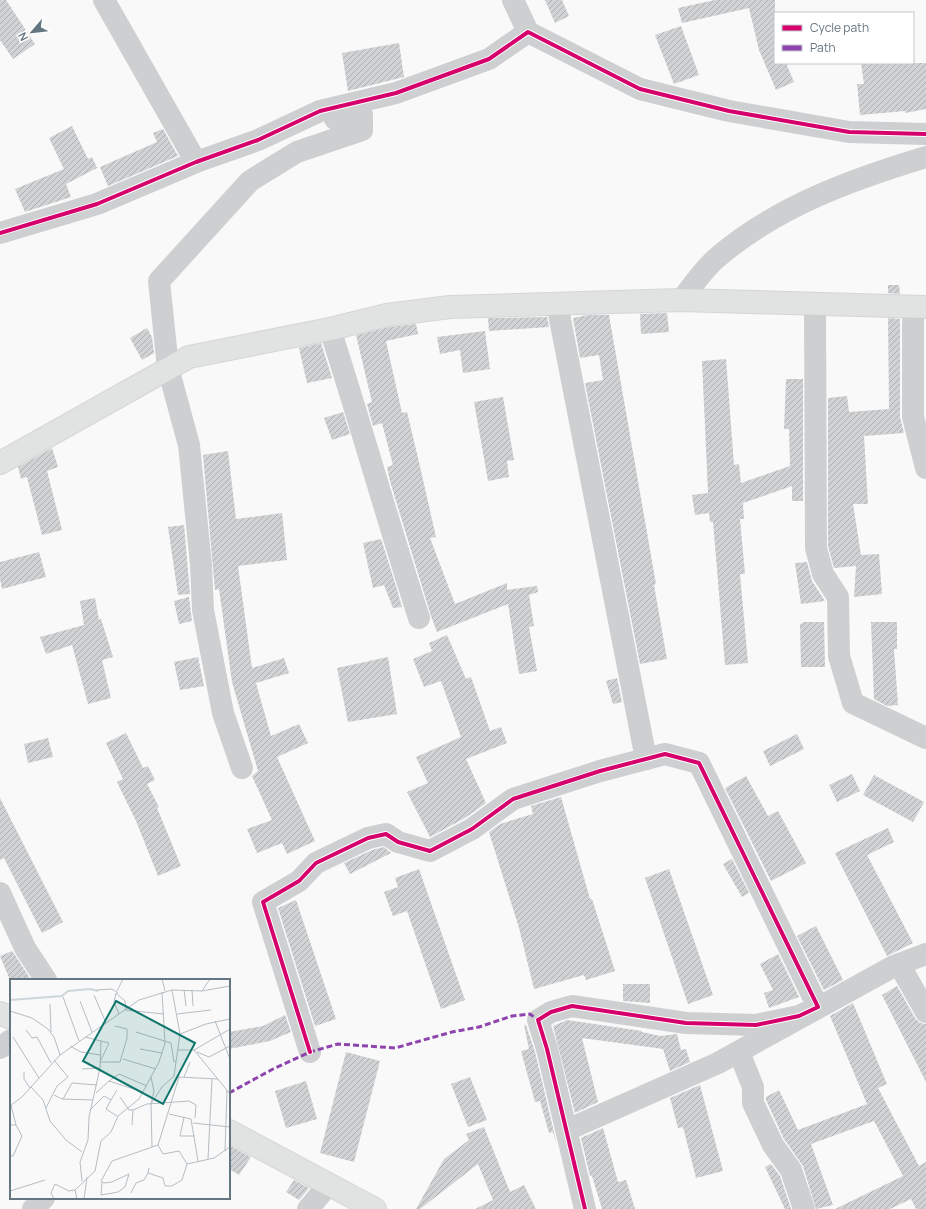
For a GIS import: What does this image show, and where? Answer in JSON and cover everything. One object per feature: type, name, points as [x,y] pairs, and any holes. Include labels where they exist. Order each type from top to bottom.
[{"type":"street","points":[[104,0],[196,162]]},
{"type":"street","points":[[513,0],[528,32],[640,89],[729,110],[850,132],[926,134]]},
{"type":"street","points":[[0,233],[97,204],[196,162],[258,140],[320,111],[396,92],[489,58],[528,32]]},
{"type":"street","points":[[242,768],[222,713],[204,610],[189,445],[168,368],[159,282],[250,181],[297,152],[362,130],[362,115],[283,128]]},
{"type":"street","points":[[681,300],[718,257],[759,227],[829,189],[926,157]]},
{"type":"street","points":[[0,463],[189,357],[330,329],[388,315],[450,307],[681,300],[919,307],[913,417],[926,468]]},
{"type":"street","points":[[557,304],[646,759]]},
{"type":"street","points":[[815,304],[816,548],[824,574],[838,597],[839,656],[853,703],[926,738]]},
{"type":"street","points":[[330,329],[369,453],[390,528],[419,618]]},
{"type":"street","points":[[310,1052],[263,902],[299,881],[316,863],[368,838],[386,834],[398,842],[430,851],[472,829],[513,799],[600,771],[665,754],[700,763],[818,1006],[799,1016],[756,1025],[686,1023],[572,1006],[551,1012],[538,1020],[547,1049],[586,1209]]},
{"type":"street","points":[[0,893],[25,948],[45,979]]},
{"type":"street","points":[[567,1130],[718,1063],[900,964],[926,954]]},
{"type":"street","points":[[900,964],[926,1012]]},
{"type":"street","points":[[0,1013],[10,1018]]},
{"type":"street","points":[[0,1048],[10,1041]]},
{"type":"street","points":[[739,1052],[753,1087],[753,1103],[773,1145],[791,1170],[804,1209]]},
{"type":"street","points":[[230,1132],[375,1209]]},
{"type":"street","points":[[308,1209],[329,1184]]},
{"type":"street","points":[[33,1209],[43,1199]]},
{"type":"building","points":[[0,0],[6,0],[35,44],[13,59],[0,40]]},
{"type":"building","points":[[545,0],[562,0],[569,16],[555,23]]},
{"type":"building","points":[[715,0],[775,0],[774,64],[786,64],[794,82],[776,90],[759,50],[749,8],[682,23],[678,8]]},
{"type":"building","points":[[681,26],[699,75],[674,84],[655,35]]},
{"type":"building","points":[[399,43],[404,77],[348,91],[342,53]]},
{"type":"building","points":[[926,63],[926,109],[905,113],[905,111],[860,115],[857,84],[864,84],[861,64]]},
{"type":"building","points":[[72,126],[88,159],[92,157],[97,168],[66,184],[71,197],[25,212],[15,189],[64,169],[49,138]]},
{"type":"building","points":[[163,129],[178,156],[108,186],[100,167],[157,142],[153,133]]},
{"type":"building","points":[[888,285],[899,285],[900,294],[888,293]]},
{"type":"building","points":[[667,313],[669,332],[641,334],[640,314]]},
{"type":"building","points":[[588,315],[609,315],[656,584],[654,585],[667,659],[640,664],[585,383],[603,380],[599,355],[580,358],[573,318]]},
{"type":"building","points":[[547,317],[549,327],[489,331],[488,318]]},
{"type":"building","points":[[888,318],[900,319],[900,417],[904,433],[864,436],[868,504],[853,504],[861,555],[879,554],[882,594],[854,597],[856,566],[834,568],[828,546],[828,398],[847,396],[849,412],[889,409]]},
{"type":"building","points":[[416,324],[418,334],[386,341],[402,413],[407,412],[436,537],[430,538],[455,604],[507,583],[507,590],[537,586],[538,592],[529,595],[534,626],[529,627],[537,671],[519,674],[508,604],[437,632],[431,616],[390,481],[387,467],[393,465],[382,423],[373,426],[367,404],[372,402],[356,335],[389,327]]},
{"type":"building","points":[[147,328],[152,337],[154,353],[142,360],[130,338]]},
{"type":"building","points":[[485,331],[490,369],[463,373],[460,350],[440,354],[437,337]]},
{"type":"building","points":[[321,343],[332,378],[307,383],[299,348]]},
{"type":"building","points":[[726,359],[734,465],[739,464],[741,483],[790,466],[789,429],[784,429],[786,379],[803,379],[803,501],[792,501],[792,486],[743,503],[744,519],[740,519],[745,574],[740,574],[748,663],[725,665],[713,522],[710,522],[709,513],[695,515],[692,495],[708,493],[702,361]]},
{"type":"building","points":[[503,397],[514,460],[507,461],[509,477],[488,481],[474,402]]},
{"type":"building","points":[[343,412],[350,434],[332,440],[324,418]]},
{"type":"building","points":[[52,448],[58,467],[47,471],[62,530],[42,535],[27,477],[21,479],[18,467]]},
{"type":"building","points":[[228,451],[236,519],[282,513],[287,560],[238,566],[252,668],[284,658],[289,673],[256,683],[271,736],[299,724],[308,743],[277,757],[315,841],[287,854],[282,843],[257,853],[247,829],[272,820],[252,776],[258,771],[232,682],[219,589],[215,590],[203,455]]},
{"type":"building","points":[[184,525],[190,594],[178,595],[168,527]]},
{"type":"building","points":[[381,539],[402,607],[393,608],[384,585],[373,588],[363,543]]},
{"type":"building","points":[[39,552],[46,577],[2,589],[0,579],[0,562]]},
{"type":"building","points":[[807,562],[812,581],[825,601],[801,604],[795,563]]},
{"type":"building","points":[[189,597],[192,621],[179,624],[174,601]]},
{"type":"building","points":[[95,598],[99,620],[101,619],[113,657],[102,660],[111,698],[88,704],[72,645],[46,654],[40,637],[84,625],[80,601]]},
{"type":"building","points":[[803,622],[824,622],[825,667],[801,667],[800,624]]},
{"type":"building","points":[[871,622],[897,622],[897,649],[894,649],[898,705],[887,706],[874,699]]},
{"type":"building","points":[[447,635],[466,679],[471,677],[490,731],[501,727],[507,743],[466,759],[486,803],[465,818],[430,837],[407,792],[428,783],[416,757],[461,737],[441,681],[424,687],[413,659],[432,651],[429,643]]},
{"type":"building","points":[[198,657],[204,686],[180,690],[174,662]]},
{"type":"building","points":[[388,657],[397,714],[348,722],[337,668]]},
{"type":"building","points":[[617,678],[622,702],[613,704],[606,681]]},
{"type":"building","points":[[126,733],[143,768],[148,766],[155,780],[147,784],[159,807],[157,808],[181,866],[158,876],[136,821],[117,782],[123,779],[106,743]]},
{"type":"building","points":[[797,734],[804,749],[770,766],[763,751]]},
{"type":"building","points":[[48,738],[53,757],[28,763],[24,744]]},
{"type":"building","points":[[852,774],[860,791],[837,802],[829,785]]},
{"type":"building","points":[[874,775],[924,802],[913,822],[863,795]]},
{"type":"building","points":[[746,776],[768,816],[778,811],[806,863],[771,881],[725,788]]},
{"type":"building","points":[[561,797],[590,899],[592,899],[615,971],[586,980],[584,975],[534,989],[519,928],[489,832],[500,824],[533,814],[531,806]]},
{"type":"building","points":[[0,798],[63,922],[42,933],[4,858],[0,860]]},
{"type":"building","points":[[888,828],[894,842],[867,855],[913,943],[887,956],[835,853]]},
{"type":"building","points":[[384,847],[391,853],[350,874],[344,863],[372,850]]},
{"type":"building","points":[[732,859],[749,893],[742,897],[723,864]]},
{"type":"building","points":[[419,869],[465,1000],[441,1009],[407,911],[393,916],[384,892],[398,887],[395,878]]},
{"type":"building","points":[[669,869],[713,995],[688,1004],[645,878]]},
{"type":"building","points":[[296,900],[336,1019],[315,1026],[278,908]]},
{"type":"building","points":[[816,926],[843,980],[824,990],[797,936]]},
{"type":"building","points":[[12,951],[30,979],[10,980],[0,956]]},
{"type":"building","points":[[778,954],[799,997],[769,1008],[764,993],[773,990],[760,964]]},
{"type":"building","points":[[623,984],[650,984],[650,1003],[623,1001]]},
{"type":"building","points":[[897,986],[915,1018],[920,1023],[926,1024],[926,1082],[882,995]]},
{"type":"building","points":[[853,1003],[887,1084],[878,1088],[919,1166],[926,1162],[926,1209],[916,1209],[911,1199],[890,1209],[835,1209],[903,1176],[874,1121],[811,1144],[833,1205],[816,1209],[803,1166],[784,1139],[766,1100],[766,1097],[779,1090],[798,1130],[867,1104],[830,1016]]},
{"type":"building","points":[[285,1015],[291,1032],[270,1041],[230,1049],[230,1032],[263,1026]]},
{"type":"building","points":[[567,1020],[642,1031],[660,1036],[677,1034],[681,1050],[686,1049],[690,1062],[670,1071],[663,1049],[582,1038],[598,1102],[575,1113],[553,1026]]},
{"type":"building","points":[[524,1025],[526,1025],[535,1052],[557,1145],[553,1132],[549,1133],[540,1101],[535,1102],[521,1051],[529,1049]]},
{"type":"building","points":[[346,1052],[380,1061],[354,1162],[320,1153]]},
{"type":"building","points":[[470,1077],[487,1120],[468,1127],[451,1084]]},
{"type":"building","points":[[306,1081],[317,1119],[286,1128],[275,1091]]},
{"type":"building","points":[[700,1085],[723,1171],[696,1178],[683,1127],[678,1128],[670,1098]]},
{"type":"building","points":[[484,1127],[510,1192],[524,1185],[536,1209],[475,1209],[493,1200],[478,1164],[420,1209],[416,1209],[444,1159],[469,1140],[466,1134]]},
{"type":"building","points":[[603,1128],[618,1182],[626,1180],[635,1209],[602,1209],[592,1176],[590,1176],[581,1138]]},
{"type":"building","points":[[230,1146],[251,1157],[239,1175],[230,1170]]},
{"type":"building","points":[[771,1164],[780,1176],[791,1209],[785,1209],[765,1167]]},
{"type":"building","points":[[294,1180],[309,1188],[299,1200],[286,1192]]},
{"type":"marked path","points":[[230,1092],[273,1069],[310,1052],[338,1044],[395,1048],[452,1032],[479,1027],[512,1016],[530,1014],[538,1020]]},
{"type":"cycle path","points":[[0,233],[97,204],[196,162],[258,140],[320,111],[396,93],[489,59],[528,32],[640,89],[729,111],[849,132],[926,134]]},
{"type":"cycle path","points":[[310,1052],[263,902],[299,881],[316,863],[368,838],[386,834],[398,842],[430,851],[472,829],[513,799],[600,771],[665,754],[699,763],[818,1007],[799,1016],[756,1025],[686,1023],[572,1006],[551,1012],[538,1020],[547,1049],[585,1209]]}]
